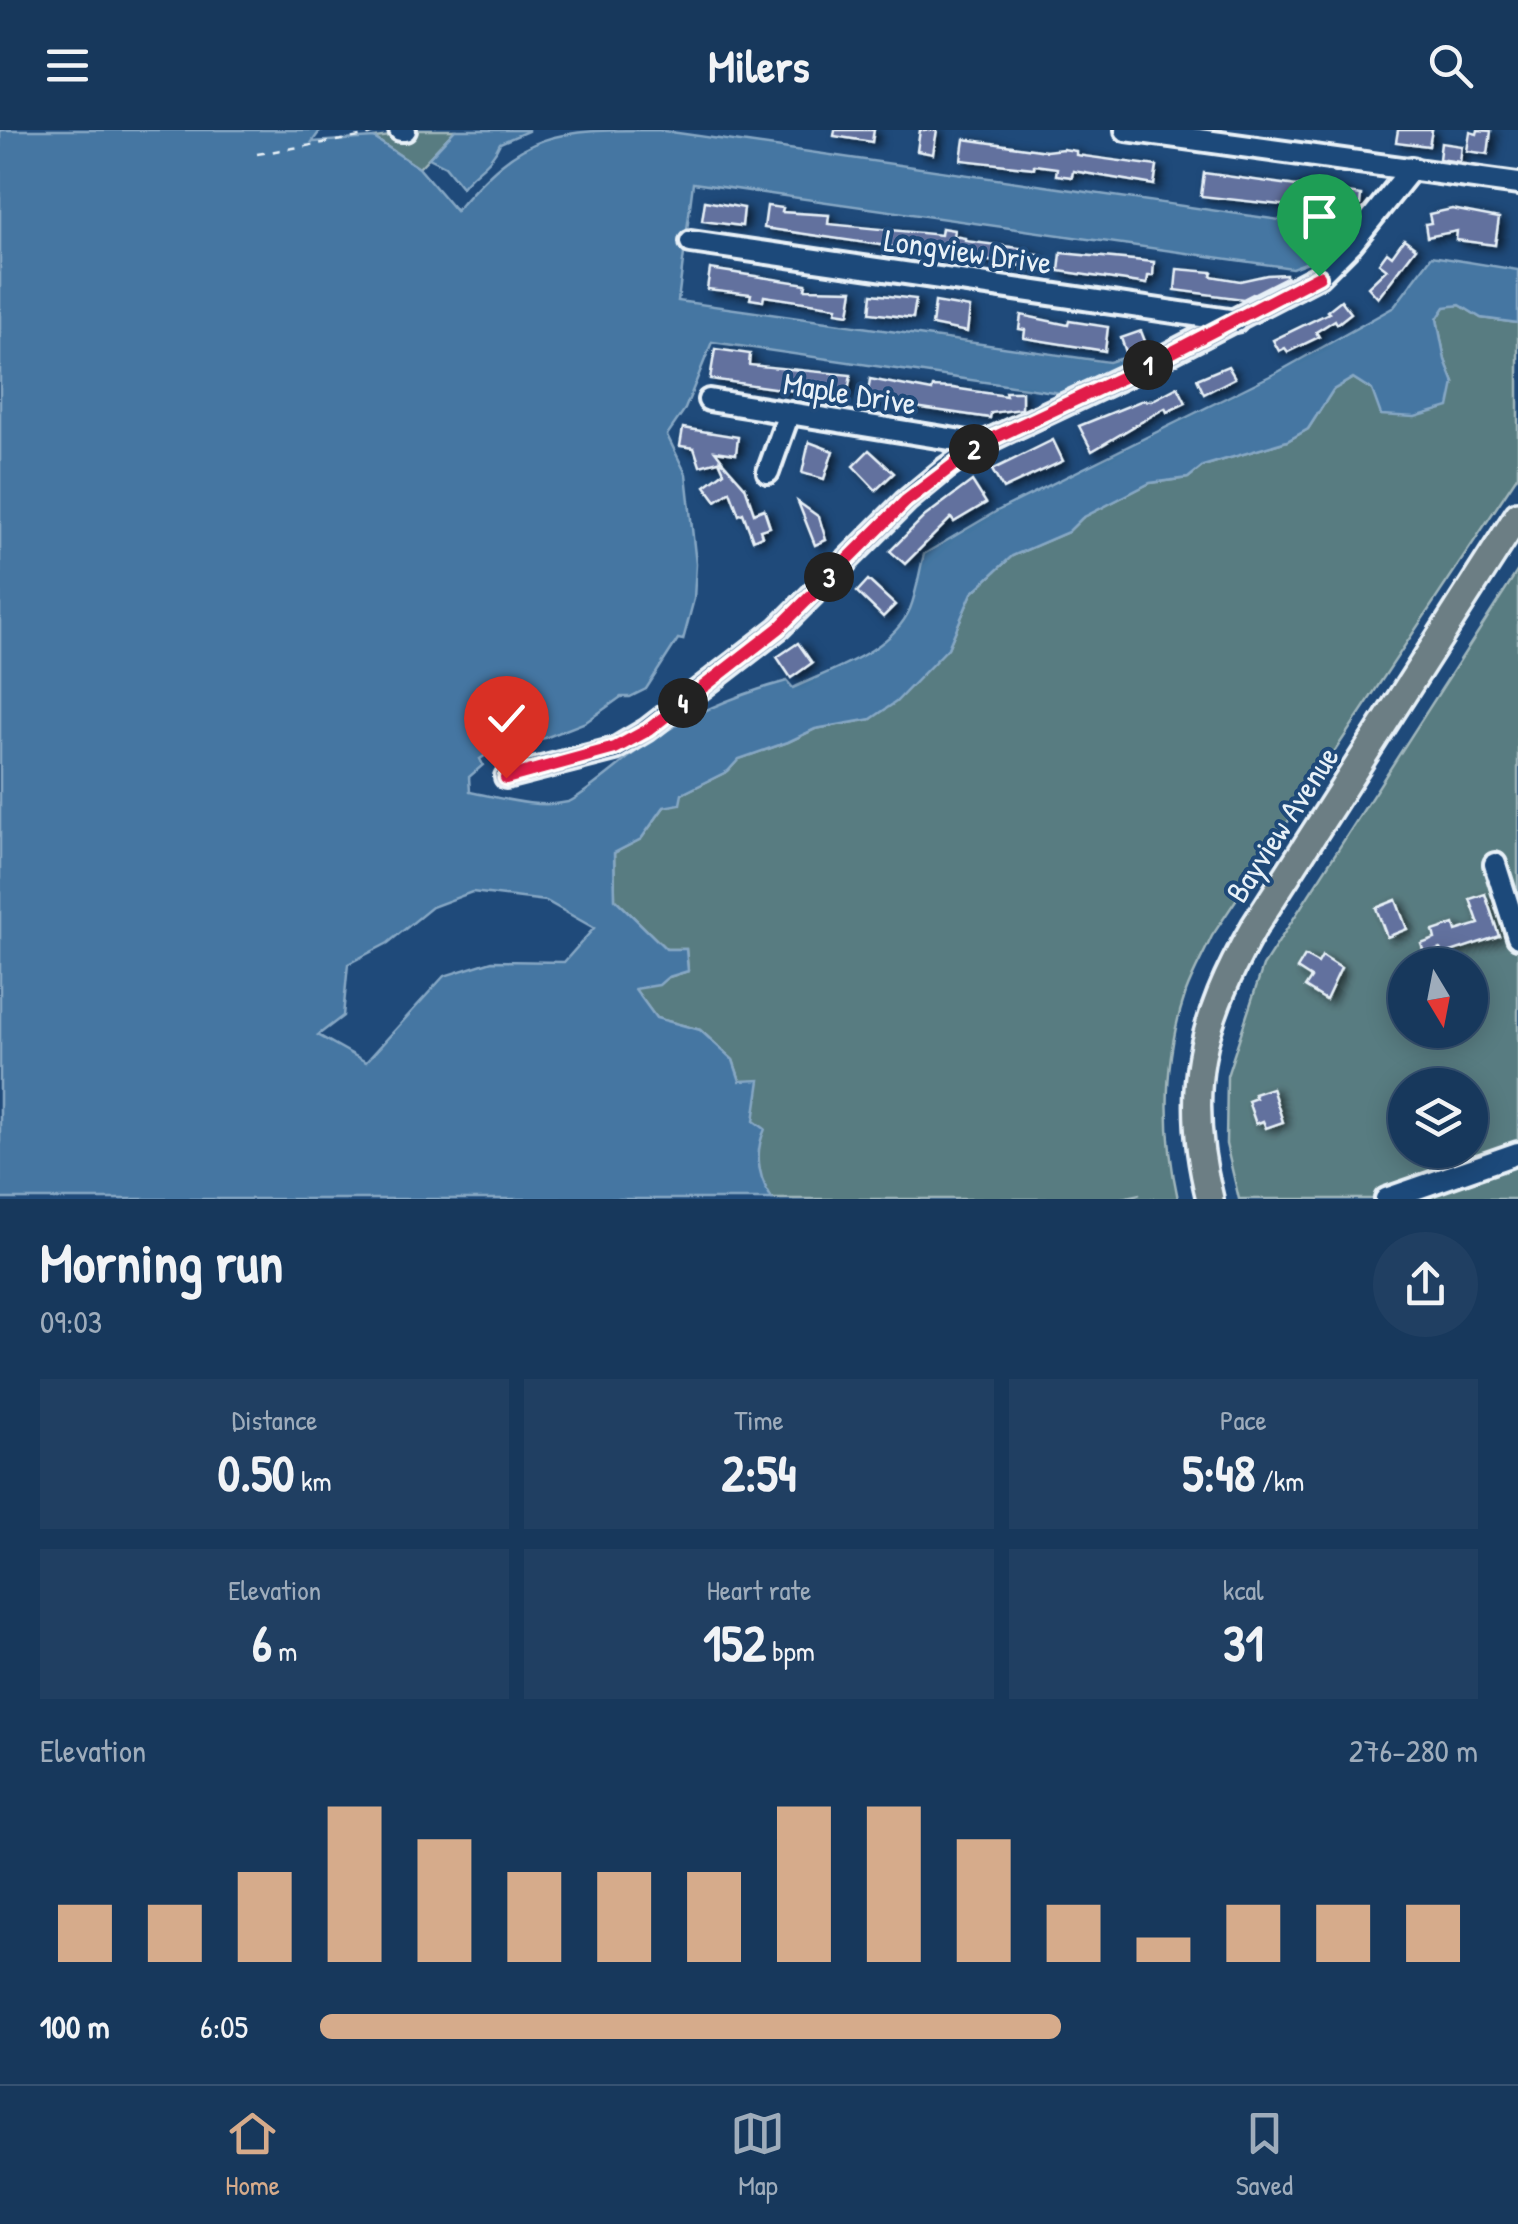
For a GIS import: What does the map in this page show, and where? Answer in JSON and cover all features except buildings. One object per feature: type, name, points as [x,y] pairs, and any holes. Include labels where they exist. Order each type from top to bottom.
[{"type":"main road","name":"Bayview Avenue","points":[[1210,1199],[1198,1136],[1197,1089],[1204,1039],[1218,995],[1254,926],[1518,515]]},
{"type":"street","points":[[1126,130],[1518,184]]},
{"type":"street","points":[[506,778],[615,748],[648,730],[779,628],[906,501],[981,444],[1236,320],[1327,269],[1352,244],[1412,168]]},
{"type":"street","name":"Longview Drive","points":[[691,242],[1236,320]]},
{"type":"street","name":"Maple Drive","points":[[709,400],[981,444]]},
{"type":"street","points":[[768,472],[789,413]]},
{"type":"street","points":[[1496,864],[1518,937]]},
{"type":"street","points":[[1386,1199],[1518,1153]]},
{"type":"path","points":[[257,154],[366,136],[380,130]]},
{"type":"green space","points":[[412,130],[455,130],[419,168],[374,138]]},
{"type":"green space","points":[[1460,305],[1481,318],[1518,323],[1518,475],[1212,936],[1195,971],[1178,1018],[1169,1069],[1168,1122],[1178,1199],[1128,1199],[1140,1194],[1117,1199],[772,1199],[761,1183],[754,1122],[733,1060],[700,1030],[656,1018],[634,988],[688,971],[686,949],[666,949],[615,899],[614,853],[641,839],[664,807],[728,771],[739,759],[815,729],[871,719],[948,648],[972,593],[1012,556],[1068,532],[1082,518],[1150,483],[1188,478],[1203,466],[1287,441],[1308,429],[1333,390],[1353,378],[1372,390],[1454,383],[1437,319],[1445,306]]},
{"type":"green space","points":[[1518,570],[1518,1199],[1239,1199],[1226,1144],[1227,1076],[1263,966]]},
{"type":"water","points":[[0,130],[327,130],[320,131],[312,142],[374,138],[419,168],[456,211],[501,164],[544,140],[592,131],[657,130],[1349,230],[1343,249],[1292,268],[693,183],[678,301],[1109,362],[1129,356],[1131,365],[1067,394],[712,342],[685,409],[667,435],[686,474],[696,564],[694,599],[683,640],[678,639],[646,689],[621,697],[586,722],[545,738],[500,746],[480,759],[483,765],[469,777],[470,792],[531,803],[568,802],[654,738],[686,720],[769,686],[787,681],[793,688],[875,648],[901,624],[910,609],[924,554],[997,511],[1278,372],[1394,307],[1432,256],[1518,270],[1518,323],[1481,318],[1460,305],[1445,307],[1437,319],[1454,383],[1449,407],[1415,417],[1381,415],[1372,390],[1353,378],[1333,390],[1308,429],[1287,441],[1203,466],[1188,478],[1150,483],[1082,518],[1068,532],[1012,556],[972,593],[948,648],[896,702],[871,719],[815,729],[739,759],[728,771],[682,794],[680,804],[664,807],[641,839],[614,853],[615,899],[666,949],[686,949],[688,971],[668,977],[659,985],[635,989],[656,1018],[700,1030],[733,1060],[740,1081],[760,1080],[754,1121],[765,1129],[759,1165],[772,1199],[0,1199]],"holes":[[[472,892],[546,901],[594,928],[564,962],[492,961],[444,976],[366,1062],[318,1035],[343,1016],[348,964],[388,943],[432,907]]]},
{"type":"water","points":[[455,130],[528,131],[500,143],[488,162],[462,187],[445,166],[429,158]]},
{"type":"route","points":[[506,778],[615,748],[648,730],[779,628],[906,501],[981,444],[1138,370],[1319,276]]}]
